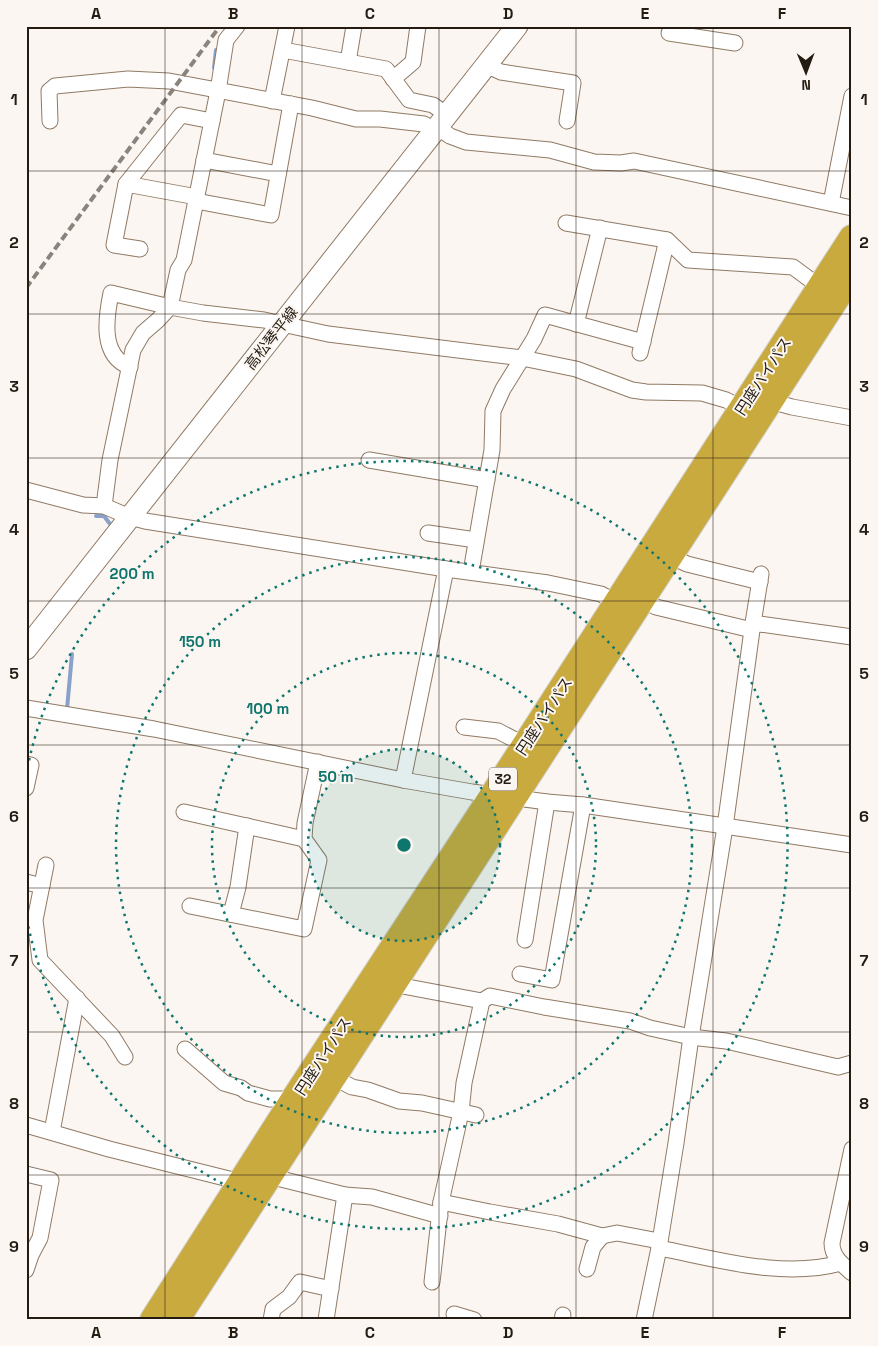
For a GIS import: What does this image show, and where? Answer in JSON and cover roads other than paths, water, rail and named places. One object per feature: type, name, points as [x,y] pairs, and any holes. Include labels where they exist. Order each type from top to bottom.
[{"type":"highway","name":"円座バイパス","points":[[154,1320],[294,1099],[503,796],[630,601],[742,408],[852,238]]},
{"type":"highway","name":"円座バイパス","points":[[176,1320],[392,984],[503,796],[525,745],[630,601],[670,556],[852,274]]},
{"type":"highway","points":[[742,408],[770,401]]},
{"type":"main road","name":"高松琴平線","points":[[26,649],[517,26]]},
{"type":"street","points":[[104,506],[110,460],[133,350],[143,333],[170,307],[178,270],[184,260],[218,90],[226,40],[237,26]]},
{"type":"street","points":[[272,101],[287,26]]},
{"type":"street","points":[[348,62],[354,26]]},
{"type":"street","points":[[393,78],[413,62],[418,26]]},
{"type":"street","points":[[669,33],[687,31],[735,43]]},
{"type":"street","points":[[283,50],[386,69],[408,100],[432,105],[439,125],[450,136],[466,142],[550,150],[594,162],[621,163],[634,161],[852,208]]},
{"type":"street","points":[[486,65],[501,72],[573,83],[567,121]]},
{"type":"street","points":[[50,121],[49,90],[55,86],[128,79],[169,81],[292,104],[356,119],[380,119],[439,125]]},
{"type":"street","points":[[831,203],[852,96]]},
{"type":"street","points":[[126,184],[271,215],[292,104]]},
{"type":"street","points":[[140,250],[114,245],[126,184],[181,116],[212,121]]},
{"type":"street","points":[[204,160],[278,174]]},
{"type":"street","points":[[566,223],[667,240],[688,260],[793,268],[820,287]]},
{"type":"street","points":[[576,324],[600,228]]},
{"type":"street","points":[[471,572],[492,450],[493,411],[503,389],[534,339],[545,315],[642,348],[667,240]]},
{"type":"street","points":[[130,367],[121,364],[111,351],[108,341],[108,309],[111,293],[170,307],[264,320],[328,334],[522,358],[576,369],[632,390],[702,393],[726,400],[742,408]]},
{"type":"street","points":[[770,401],[852,418]]},
{"type":"street","points":[[368,460],[487,480]]},
{"type":"street","points":[[26,490],[83,505],[104,506],[130,517],[182,527],[446,569],[548,583],[752,627],[852,637]]},
{"type":"street","points":[[428,533],[476,540]]},
{"type":"street","points":[[644,1320],[678,1134],[691,1037],[725,827],[760,578],[687,564],[670,556]]},
{"type":"street","points":[[403,780],[446,569]]},
{"type":"street","points":[[26,708],[154,728],[403,780],[503,796],[583,805],[852,845]]},
{"type":"street","points":[[464,727],[498,732],[525,745]]},
{"type":"street","points":[[190,906],[304,930],[319,860],[304,839],[305,823],[318,762]]},
{"type":"street","points":[[26,764],[31,765],[26,788]]},
{"type":"street","points":[[525,940],[547,802]]},
{"type":"street","points":[[520,974],[552,980],[583,805]]},
{"type":"street","points":[[184,812],[304,839]]},
{"type":"street","points":[[231,914],[238,886],[247,826]]},
{"type":"street","points":[[46,865],[42,886],[31,920],[40,960],[112,1036],[125,1057]]},
{"type":"street","points":[[26,882],[42,886]]},
{"type":"street","points":[[392,984],[482,1001],[490,996],[630,1021],[650,1028],[691,1037],[726,1041],[838,1067],[852,1063]]},
{"type":"street","points":[[52,1132],[77,998]]},
{"type":"street","points":[[432,1282],[440,1209],[482,1001]]},
{"type":"street","points":[[185,1049],[224,1083],[241,1088],[248,1093],[270,1099],[294,1099]]},
{"type":"street","points":[[333,1076],[352,1087],[368,1090],[399,1101],[422,1103],[476,1115]]},
{"type":"street","points":[[26,1125],[109,1149],[242,1182]]},
{"type":"street","points":[[846,1268],[832,1251],[832,1243],[852,1149]]},
{"type":"street","points":[[26,1174],[51,1180],[33,1236],[31,1255],[26,1270]]},
{"type":"street","points":[[269,1176],[345,1195],[440,1209],[490,1212],[558,1224],[602,1236],[617,1233],[764,1268],[846,1268]]},
{"type":"street","points":[[326,1320],[345,1195]]},
{"type":"street","points":[[587,1269],[593,1247],[602,1236]]},
{"type":"street","points":[[271,1320],[273,1309],[289,1297],[300,1282],[331,1289]]},
{"type":"street","points":[[454,1314],[474,1320]]},
{"type":"waterway","points":[[214,68],[216,50]]},
{"type":"waterway","points":[[96,516],[104,516],[110,524]]},
{"type":"waterway","points":[[67,709],[72,654]]},
{"type":"railway","points":[[26,288],[220,26]]}]
